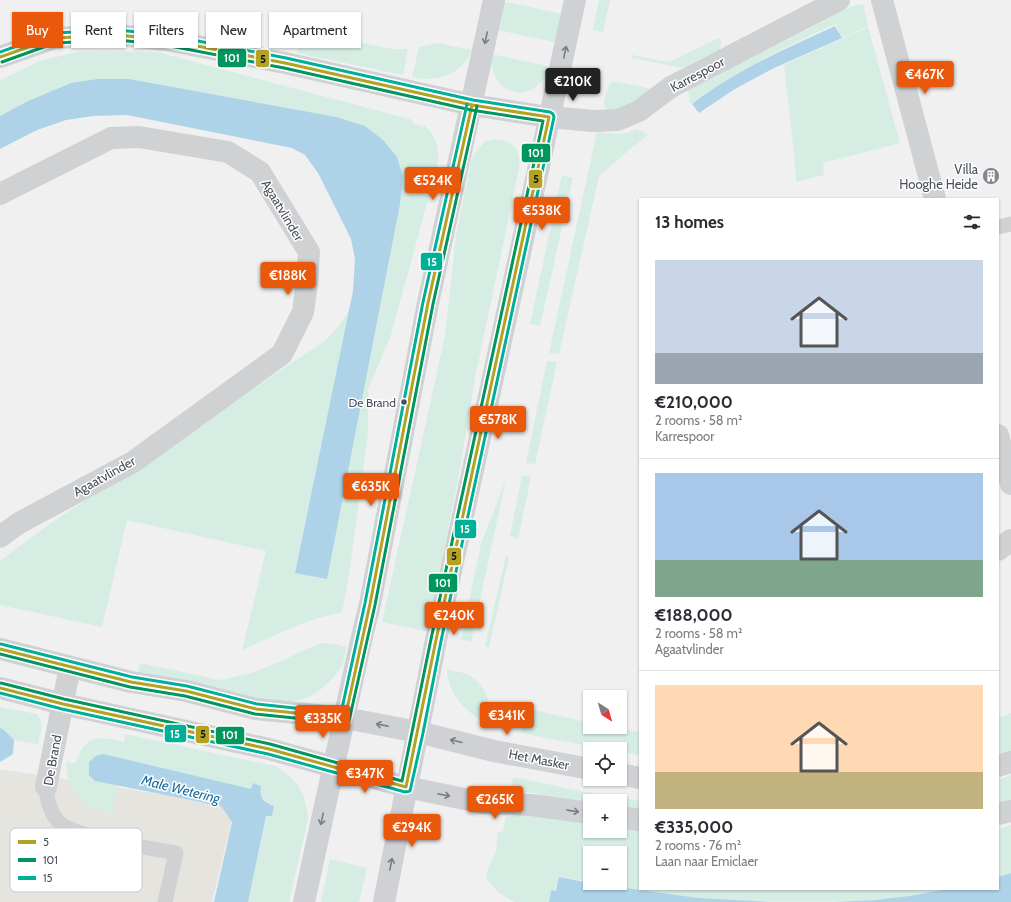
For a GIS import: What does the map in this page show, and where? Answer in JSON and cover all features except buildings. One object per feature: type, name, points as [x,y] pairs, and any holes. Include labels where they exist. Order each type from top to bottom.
[{"type":"street","points":[[304,902],[370,604],[428,303],[494,0]]},
{"type":"street","points":[[384,902],[437,632],[480,444],[575,0]]},
{"type":"street","name":"Karrespoor","points":[[550,117],[593,121],[618,120],[639,111],[671,87],[839,0]]},
{"type":"street","points":[[882,0],[935,198]]},
{"type":"street","points":[[0,57],[54,38],[118,35],[166,40],[285,63],[472,105],[550,117]]},
{"type":"street","name":"Agaatvlinder","points":[[0,194],[111,138],[139,136],[228,152],[260,172],[308,252],[307,282],[303,312],[282,354],[133,462],[19,523],[0,537]]},
{"type":"street","points":[[999,439],[1011,484]]},
{"type":"street","points":[[999,531],[1011,533]]},
{"type":"street","points":[[999,549],[1011,540]]},
{"type":"street","name":"Het Masker","points":[[0,649],[131,682],[186,691],[256,709],[345,718],[418,732],[494,751],[583,768]]},
{"type":"street","name":"De Brand","points":[[46,787],[70,667]]},
{"type":"street","points":[[0,688],[63,704],[269,749],[406,787],[484,803],[531,805],[583,812]]},
{"type":"street","points":[[999,766],[1011,762]]},
{"type":"street","points":[[627,775],[639,778]]},
{"type":"street","points":[[999,814],[1011,811]]},
{"type":"street","points":[[627,818],[639,820]]},
{"type":"lane","points":[[999,227],[1011,224]]},
{"type":"lane","name":"De Brand","points":[[46,787],[47,801],[52,812],[60,823],[68,828]]},
{"type":"lane","name":"De Brand","points":[[142,846],[176,853],[165,902]]},
{"type":"shaded area","points":[[0,769],[235,806],[212,902],[0,902]]},
{"type":"green space","points":[[599,0],[610,0],[603,32],[593,30]]},
{"type":"green space","points":[[503,2],[562,14],[556,42],[497,30]]},
{"type":"green space","points":[[863,4],[868,26],[842,38],[836,24],[762,60],[726,81],[692,104],[690,102],[688,90],[843,10]]},
{"type":"green space","points":[[868,27],[900,143],[823,163],[824,175],[796,182],[784,65]]},
{"type":"green space","points":[[719,38],[721,41],[720,49],[683,68],[632,58],[632,55],[669,62]]},
{"type":"green space","points":[[361,43],[393,49],[408,49],[403,75],[297,53],[298,48],[361,48]]},
{"type":"green space","points":[[437,43],[472,50],[468,59],[462,66],[447,75],[430,79],[412,77],[419,47]]},
{"type":"green space","points":[[77,52],[157,52],[413,120],[412,122],[422,127],[424,125],[434,137],[436,142],[438,163],[391,335],[368,390],[368,433],[350,568],[342,613],[329,615],[303,623],[242,650],[266,551],[127,520],[102,627],[0,605],[0,561],[48,525],[325,341],[340,325],[350,308],[295,573],[403,177],[71,83],[28,101],[0,116],[0,80],[40,61]]},
{"type":"green space","points":[[492,54],[547,66],[548,68],[539,84],[525,92],[517,93],[502,86],[497,80],[491,63]]},
{"type":"green space","points":[[614,81],[651,89],[630,104],[611,110],[605,108],[604,101],[607,89]]},
{"type":"green space","points":[[635,129],[649,134],[599,176],[559,354],[549,353],[597,132],[622,134]]},
{"type":"green space","points":[[495,139],[512,144],[518,152],[520,163],[476,373],[458,480],[426,631],[382,622],[445,336],[456,236],[472,157],[486,141]]},
{"type":"green space","points":[[562,175],[573,178],[540,326],[530,324]]},
{"type":"green space","points":[[547,361],[557,362],[535,464],[526,463]]},
{"type":"green space","points":[[522,475],[531,477],[518,539],[510,536]]},
{"type":"green space","points":[[506,479],[471,642],[461,639],[481,544]]},
{"type":"green space","points":[[506,556],[509,558],[489,648],[485,646]]},
{"type":"green space","points":[[322,643],[346,647],[343,663],[339,671],[319,691],[307,698],[296,701],[278,701],[240,696],[138,674],[140,663],[220,680],[252,673]]},
{"type":"green space","points":[[446,669],[465,674],[480,684],[489,703],[490,710],[487,724],[470,713],[460,703],[450,685]]},
{"type":"green space","points":[[0,707],[37,714],[41,721],[41,732],[38,744],[14,740],[0,728]]},
{"type":"green space","points":[[526,708],[583,721],[583,734],[627,734],[627,730],[639,732],[639,755],[627,753],[627,742],[583,742],[583,745],[521,733]]},
{"type":"green space","points":[[1011,713],[1011,755],[999,759],[999,718]]},
{"type":"green space","points":[[125,734],[275,766],[295,781],[305,801],[308,819],[289,902],[248,902],[266,816],[272,816],[274,806],[269,804],[262,797],[253,784],[251,789],[95,781],[118,785],[112,814],[92,808],[78,797],[70,782],[66,762],[75,763],[84,747],[94,739],[99,738],[124,742]]},
{"type":"green space","points":[[1011,775],[1011,805],[999,809],[999,780]]},
{"type":"green space","points":[[513,777],[598,794],[583,794],[583,803],[553,798],[535,793],[510,791]]},
{"type":"green space","points":[[627,799],[639,801],[639,811],[627,809]]},
{"type":"green space","points":[[523,815],[583,820],[583,838],[627,838],[627,828],[639,830],[639,890],[627,888],[627,846],[583,846],[583,881],[559,877],[556,891],[551,890],[549,902],[514,902],[499,893],[486,879],[487,872],[496,851],[498,832],[503,831],[506,817]]},
{"type":"green space","points":[[1011,825],[1011,873],[999,877],[999,829]]},
{"type":"green space","points":[[330,859],[367,868],[359,902],[321,902]]},
{"type":"green space","points":[[640,890],[944,890],[910,896],[859,901],[809,902],[697,898]]},
{"type":"water","points":[[835,26],[842,38],[772,69],[735,89],[699,113],[692,104],[743,70]]},
{"type":"water","points":[[98,79],[129,79],[336,117],[365,126],[383,140],[397,157],[403,177],[400,204],[327,579],[295,573],[353,291],[355,259],[351,239],[318,173],[305,155],[292,148],[127,115],[93,116],[66,120],[37,130],[0,149],[0,116],[28,101],[71,83]]},
{"type":"water","points":[[0,728],[14,740],[13,754],[0,762]]},
{"type":"water","name":"Male Wetering","points":[[103,754],[251,789],[253,783],[261,786],[261,797],[267,803],[274,806],[272,816],[266,816],[248,902],[214,902],[232,822],[221,806],[95,781],[89,775],[89,762],[96,756]]},
{"type":"water","points":[[1011,873],[1011,902],[832,902],[875,900],[943,890],[999,890],[999,877]]},
{"type":"water","points":[[559,877],[583,882],[583,890],[627,890],[627,888],[698,898],[772,902],[549,902],[551,890],[556,891]]},
{"type":"transit line","name":"15","points":[[0,52],[53,33],[118,30],[167,35],[286,58],[473,100],[550,112],[554,117],[410,791],[405,792],[268,754],[62,709],[0,693]]},
{"type":"transit line","name":"5","points":[[0,57],[54,38],[118,35],[166,40],[285,63],[472,105],[549,117],[436,640],[406,787],[269,749],[63,704],[0,688]]},
{"type":"transit line","name":"101","points":[[1,683],[64,699],[270,744],[402,781],[431,639],[543,121],[471,110],[284,68],[165,45],[118,40],[55,43],[2,62]]},
{"type":"transit line","name":"15","points":[[1,644],[132,677],[187,686],[257,704],[341,713],[365,603],[423,302],[467,104]]},
{"type":"transit line","name":"5","points":[[0,649],[131,682],[186,691],[256,709],[345,718],[370,604],[428,303],[472,105]]},
{"type":"transit line","name":"101","points":[[0,654],[130,687],[185,696],[255,714],[344,723],[349,721],[375,605],[433,304],[477,106]]},
{"type":"place","name":"Villa Hooghe Heide","points":[[991,176]]},
{"type":"place","name":"De Brand","points":[[404,402]]}]
